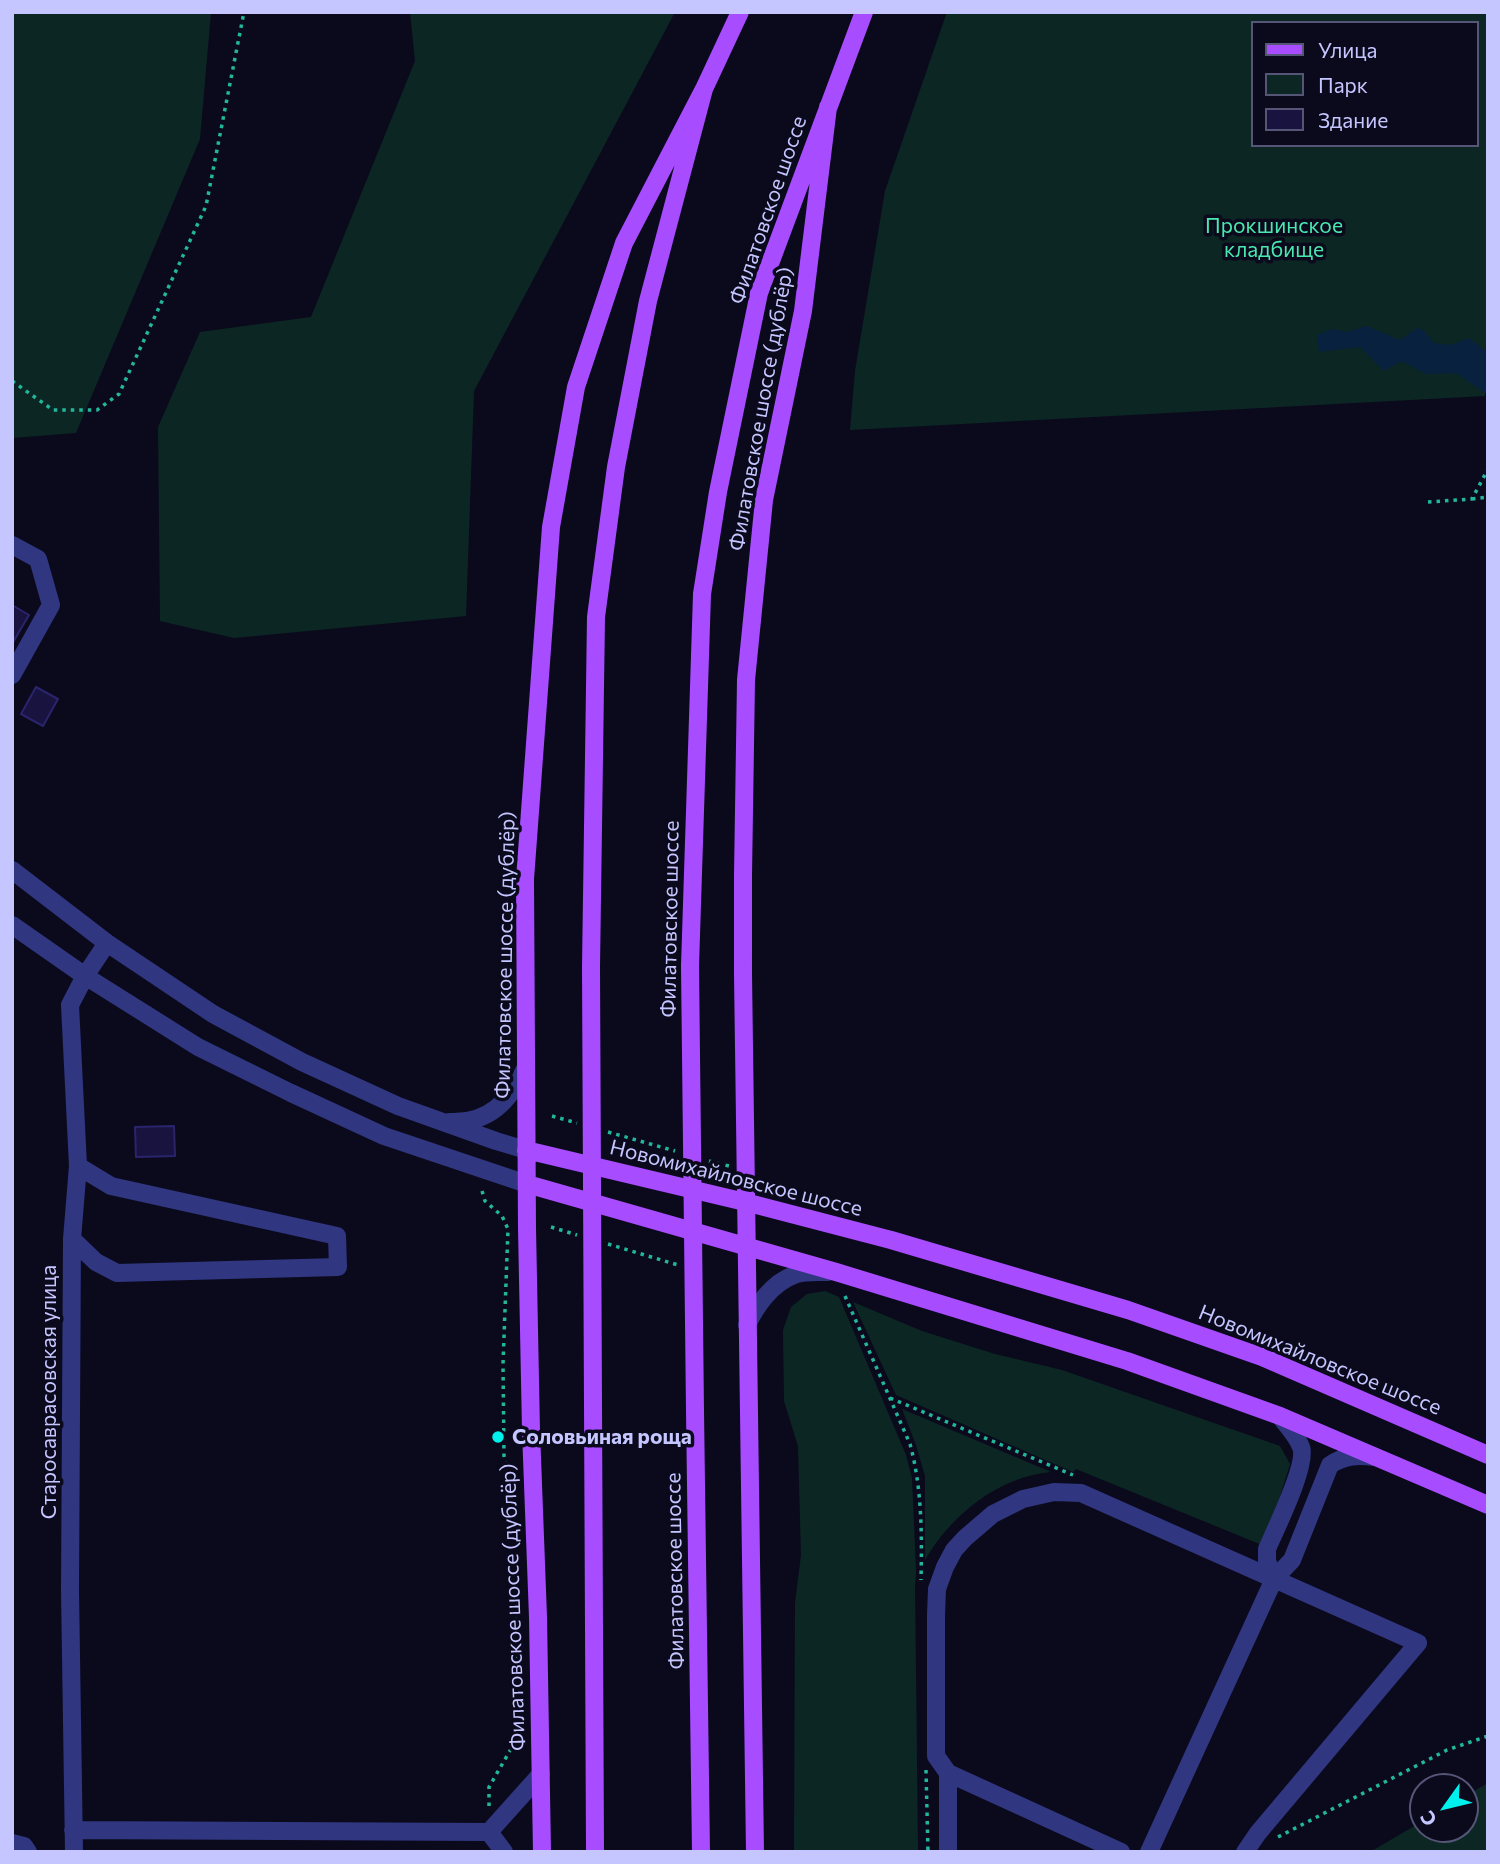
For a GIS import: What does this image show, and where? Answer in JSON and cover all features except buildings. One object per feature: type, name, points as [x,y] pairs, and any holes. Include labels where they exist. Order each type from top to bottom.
[{"type":"main road","points":[[595,1852],[591,967],[596,617],[616,467],[648,301],[704,89],[740,12]]},
{"type":"main road","name":"Филатовское шоссе","points":[[701,1852],[690,966],[702,594],[718,492],[759,293],[864,12]]},
{"type":"main road","name":"Филатовское шоссе (дублёр)","points":[[542,1852],[526,1150],[525,878],[551,527],[576,387],[624,243],[704,89]]},
{"type":"main road","name":"Филатовское шоссе (дублёр)","points":[[755,1852],[745,1202],[743,875],[746,680],[764,500],[803,311],[828,107]]},
{"type":"main road","name":"Новомихайловское шоссе","points":[[526,1150],[891,1240],[1128,1310],[1262,1357],[1488,1455]]},
{"type":"main road","points":[[527,1184],[836,1272],[1127,1361],[1280,1416],[1488,1505]]},
{"type":"street","points":[[12,545],[38,559],[51,605],[12,675]]},
{"type":"street","name":"Новомихайловское шоссе","points":[[12,870],[107,943],[214,1014],[302,1062],[398,1106],[526,1150]]},
{"type":"street","points":[[12,925],[85,976],[198,1047],[384,1136],[527,1184]]},
{"type":"street","name":"Старосаврасовская улица","points":[[74,1852],[70,1590],[72,1239],[78,1166],[70,1005],[107,943]]},
{"type":"street","points":[[442,1122],[463,1122],[481,1117],[498,1107],[508,1099],[526,1067]]},
{"type":"street","points":[[72,1239],[96,1262],[117,1273],[338,1267],[337,1236],[111,1186],[78,1166]]},
{"type":"street","points":[[747,1325],[755,1307],[779,1283],[793,1275],[836,1272]]},
{"type":"street","points":[[1274,1579],[1267,1549],[1301,1465],[1303,1450],[1280,1416]]},
{"type":"street","points":[[1149,1852],[1274,1579],[1292,1560],[1330,1465],[1342,1458],[1359,1455],[1379,1457]]},
{"type":"street","points":[[1121,1852],[948,1773],[936,1756],[937,1589],[954,1550],[965,1538],[993,1514],[1023,1499],[1054,1492],[1081,1493],[1418,1643],[1258,1833],[1245,1852]]},
{"type":"street","points":[[948,1773],[948,1852]]},
{"type":"street","points":[[73,1830],[489,1832],[541,1774]]},
{"type":"street","points":[[489,1832],[504,1852]]},
{"type":"street","points":[[12,1843],[24,1846],[28,1852]]},
{"type":"path","points":[[12,381],[53,410],[97,410],[118,394],[206,206],[243,12]]},
{"type":"path","points":[[1472,499],[1488,469]]},
{"type":"path","points":[[1428,502],[1488,497]]},
{"type":"path","points":[[552,1116],[577,1123]]},
{"type":"path","points":[[603,1130],[679,1152]]},
{"type":"path","points":[[704,1159],[729,1166]]},
{"type":"path","points":[[482,1191],[485,1201],[502,1216],[508,1229],[503,1364],[504,1456],[516,1525],[515,1742],[489,1787],[489,1832]]},
{"type":"path","points":[[551,1227],[589,1238]]},
{"type":"path","points":[[601,1242],[688,1269]]},
{"type":"path","points":[[845,1296],[910,1444],[920,1497],[921,1582],[925,1573]]},
{"type":"path","points":[[890,1398],[1074,1475]]},
{"type":"path","points":[[1272,1840],[1447,1750],[1488,1735]]},
{"type":"green space","points":[[12,12],[211,12],[200,139],[76,433],[12,438]]},
{"type":"green space","points":[[410,12],[675,12],[474,391],[466,616],[234,638],[160,621],[158,427],[200,332],[311,317],[415,61]]},
{"type":"green space","name":"Прокшинское кладбище","points":[[947,12],[1488,12],[1488,345],[1485,396],[850,430],[855,371],[885,191]]},
{"type":"green space","points":[[825,1291],[839,1297],[906,1455],[912,1478],[916,1571],[918,1852],[794,1852],[795,1603],[801,1555],[798,1446],[784,1401],[783,1330],[791,1307],[807,1294]]},
{"type":"green space","points":[[853,1302],[922,1331],[995,1354],[1062,1370],[1280,1446],[1290,1464],[1267,1539],[1262,1545],[1076,1469],[1073,1472],[896,1395]]},
{"type":"green space","points":[[902,1409],[1051,1472],[1031,1475],[1013,1482],[978,1501],[948,1528],[925,1560],[925,1476]]},
{"type":"green space","points":[[1488,1783],[1488,1852],[1370,1852],[1409,1829],[1409,1843],[1479,1843],[1479,1788]]},
{"type":"water","points":[[1367,326],[1400,340],[1417,328],[1423,330],[1434,343],[1451,345],[1469,338],[1488,353],[1488,395],[1456,373],[1426,374],[1402,361],[1384,371],[1360,347],[1319,352],[1317,335],[1332,329],[1346,332]]},
{"type":"place","name":"Соловьиная роща","points":[[498,1437]]}]
